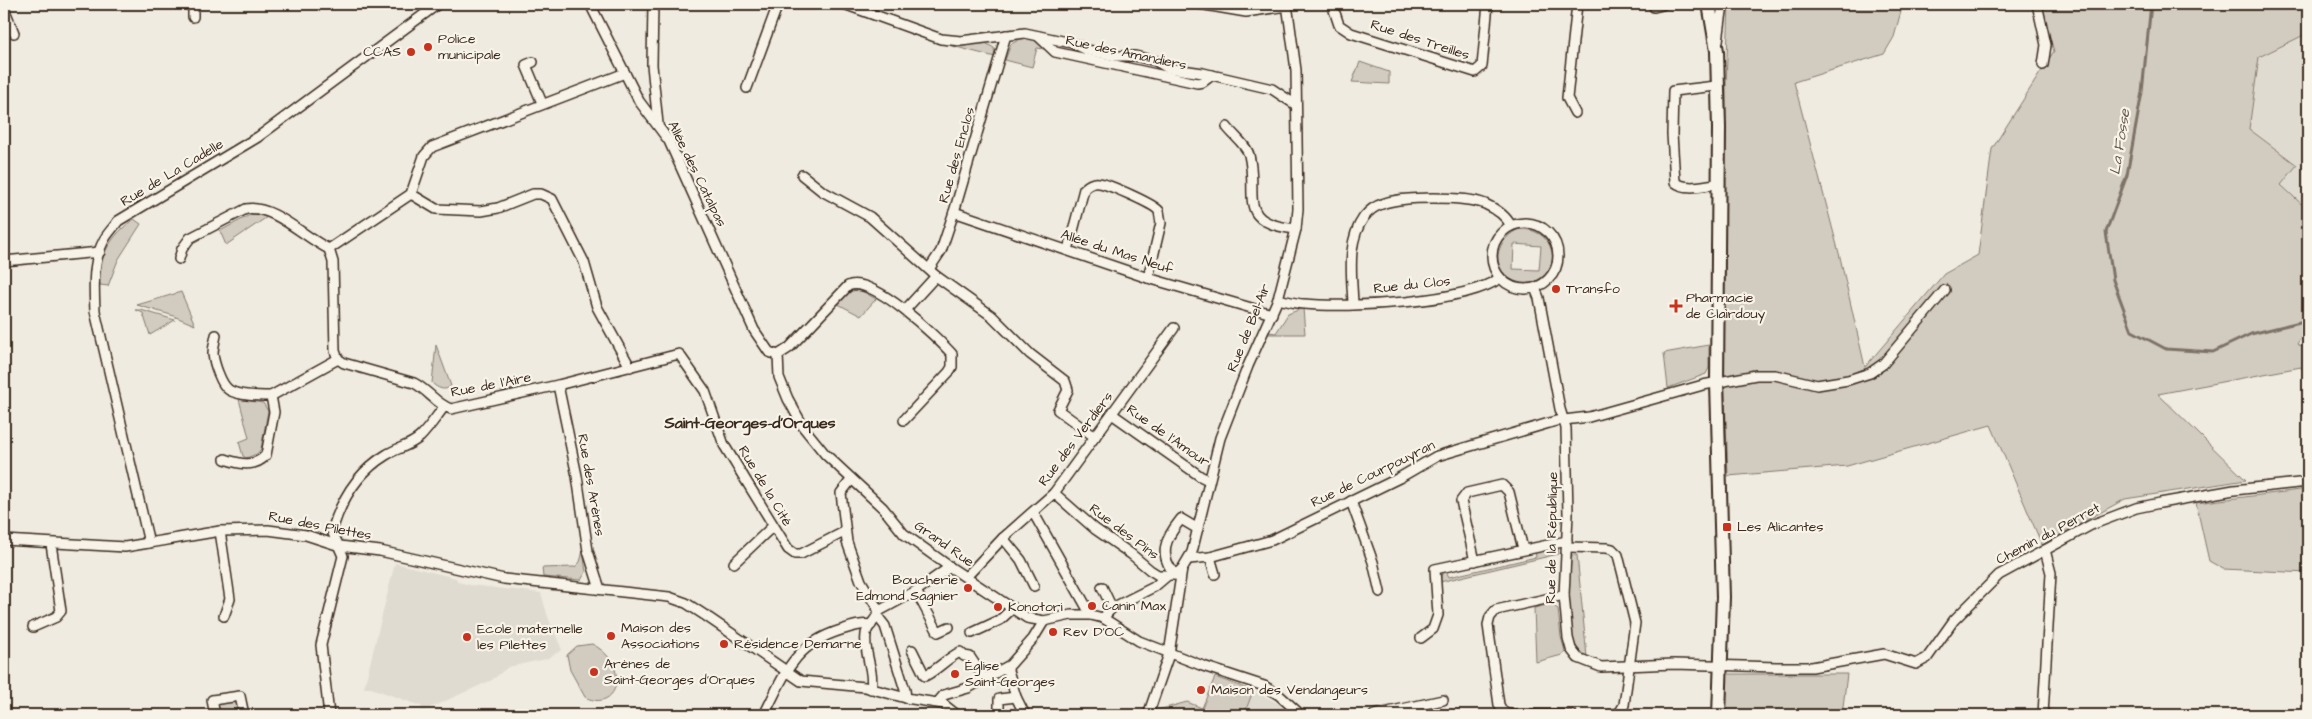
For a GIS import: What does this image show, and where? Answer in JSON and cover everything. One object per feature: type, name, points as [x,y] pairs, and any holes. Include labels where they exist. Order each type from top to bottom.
[{"type":"street","points":[[193,4],[194,17]]},
{"type":"street","name":"Rue de La Cadelle","points":[[149,543],[95,311],[94,279],[104,240],[118,221],[258,137],[438,4]]},
{"type":"street","name":"Allée des Catalpas","points":[[590,4],[639,101],[658,124],[668,141],[754,330],[769,352],[778,355]]},
{"type":"street","points":[[653,4],[652,65],[658,124]]},
{"type":"street","points":[[746,88],[778,4]]},
{"type":"street","name":"Rue des Amandiers","points":[[844,4],[941,39],[961,41],[1025,33],[1072,43],[1087,50],[1116,56],[1135,56],[1156,62],[1168,68],[1212,75],[1272,89],[1296,105]]},
{"type":"street","points":[[1199,4],[1246,12],[1287,5]]},
{"type":"street","name":"Rue des Treilles","points":[[1332,4],[1339,24],[1351,33],[1475,72],[1482,66],[1488,4]]},
{"type":"street","points":[[1575,113],[1567,98],[1577,4]]},
{"type":"street","points":[[1709,4],[1717,51]]},
{"type":"street","points":[[1719,715],[1723,597],[1717,383],[1719,280],[1717,184],[1719,128],[1716,86],[1717,51],[1723,4]]},
{"type":"street","points":[[2037,4],[2046,45],[2043,65]]},
{"type":"street","name":"Rue de Bel-Air","points":[[1148,715],[1169,654],[1175,574],[1189,559],[1220,438],[1248,366],[1278,299],[1296,229],[1298,208],[1294,48],[1287,5]]},
{"type":"street","points":[[4,8],[14,34]]},
{"type":"street","name":"Rue des Enclos","points":[[905,310],[933,272],[941,251],[1006,35]]},
{"type":"street","points":[[532,62],[526,65],[542,103]]},
{"type":"street","points":[[329,249],[411,194],[424,156],[429,149],[542,103],[625,73]]},
{"type":"street","points":[[1716,86],[1673,91],[1672,126],[1675,182],[1683,187],[1717,184]]},
{"type":"street","points":[[1227,127],[1249,154],[1252,204],[1257,215],[1275,225],[1296,229]]},
{"type":"street","points":[[802,175],[822,191],[870,217],[933,272],[992,316],[1030,354],[1065,381],[1068,390],[1058,410],[1095,437]]},
{"type":"street","points":[[1068,250],[1084,189],[1092,184],[1102,183],[1152,205],[1159,212],[1161,223],[1148,278]]},
{"type":"street","points":[[411,194],[436,209],[481,211],[498,208],[533,194],[541,194],[552,199],[584,262],[597,307],[630,367]]},
{"type":"street","name":"Rue du Clos","points":[[1353,304],[1352,258],[1355,235],[1364,216],[1382,204],[1404,200],[1459,199],[1486,204],[1505,216],[1511,226]]},
{"type":"street","points":[[179,259],[182,249],[190,238],[246,209],[255,208],[266,210],[329,249],[333,262],[335,351],[338,359],[271,396],[234,392],[225,386],[213,355],[216,335]]},
{"type":"street","name":"Allée du Mas Neuf","points":[[954,212],[1148,278],[1272,314]]},
{"type":"street","points":[[1527,223],[1535,224],[1551,234],[1554,241],[1558,258],[1556,268],[1544,283],[1535,288],[1516,288],[1500,278],[1493,265],[1493,248],[1497,239],[1511,226],[1527,223]]},
{"type":"street","points":[[4,261],[100,252]]},
{"type":"street","name":"Rue du Clos","points":[[1278,299],[1304,304],[1353,304],[1422,300],[1446,297],[1485,287],[1500,278]]},
{"type":"street","points":[[778,355],[789,348],[850,284],[864,285],[905,310],[952,354],[953,362],[949,372],[904,420]]},
{"type":"street","name":"Rue de la République","points":[[1535,288],[1539,298],[1560,409],[1565,420],[1567,544],[1564,595],[1568,638],[1571,649],[1578,658],[1601,667],[1720,664]]},
{"type":"street","name":"Rue de Courpouyran","points":[[1189,559],[1210,557],[1272,540],[1399,478],[1437,456],[1565,420],[1619,410],[1689,388],[1765,374],[1817,385],[1848,380],[1870,373],[1883,364],[1945,290]]},
{"type":"street","name":"Rue des Verdiers","points":[[966,577],[1003,538],[1054,493],[1174,328]]},
{"type":"street","name":"Rue de l'Aire","points":[[338,359],[352,366],[414,383],[424,388],[444,407],[458,408],[679,354]]},
{"type":"street","name":"Rue de la Cité","points":[[679,354],[705,391],[724,445],[788,549],[798,555],[844,532]]},
{"type":"street","name":"Grand Rue","points":[[778,355],[781,383],[804,428],[833,464],[883,508],[904,534],[1027,618],[1044,621]]},
{"type":"street","name":"Rue des Arènes","points":[[558,385],[577,476],[588,551],[600,588]]},
{"type":"street","points":[[225,459],[246,465],[261,460],[266,455],[274,412],[271,396]]},
{"type":"street","points":[[329,715],[321,645],[342,564],[343,556],[340,546],[332,531],[339,509],[350,489],[379,460],[419,438],[444,407]]},
{"type":"street","name":"Rue de l'Amour","points":[[1112,414],[1208,480]]},
{"type":"street","points":[[851,480],[841,493],[844,532],[861,581],[885,626],[906,698]]},
{"type":"street","name":"Chemin du Perret","points":[[1720,664],[1739,667],[1812,667],[1884,654],[1916,664],[1923,662],[1954,620],[1988,584],[2017,565],[2091,525],[2136,508],[2234,490],[2308,482]]},
{"type":"street","points":[[1475,560],[1461,500],[1467,493],[1502,485],[1510,492],[1523,549]]},
{"type":"street","name":"Rue des Pins","points":[[1054,493],[1095,529],[1150,570],[1158,575],[1175,574]]},
{"type":"street","points":[[1351,501],[1374,562],[1380,592]]},
{"type":"street","points":[[1033,512],[1091,615]]},
{"type":"street","points":[[1103,618],[1112,608],[1175,574],[1167,566],[1164,549],[1167,540],[1181,520],[1198,529]]},
{"type":"street","points":[[734,563],[773,526]]},
{"type":"street","name":"Rue des Pilettes","points":[[4,540],[117,547],[220,531],[268,530],[306,535],[340,546],[380,551],[504,579],[669,597],[686,604],[787,673],[806,682],[871,689],[906,698],[940,703]]},
{"type":"street","points":[[220,531],[230,599],[224,616]]},
{"type":"street","points":[[1003,538],[1021,560],[1034,586]]},
{"type":"street","points":[[33,627],[56,617],[61,611],[51,544]]},
{"type":"street","points":[[1421,638],[1433,629],[1438,615],[1435,569],[1523,549],[1567,544],[1608,548],[1618,555],[1635,623],[1630,667],[1622,709],[1613,715]]},
{"type":"street","points":[[2043,715],[2051,573],[2045,550]]},
{"type":"street","points":[[1210,557],[1215,574]]},
{"type":"street","points":[[871,689],[872,680],[866,648],[869,627],[878,614],[916,591],[950,567]]},
{"type":"street","points":[[1102,587],[1112,608]]},
{"type":"street","points":[[916,591],[934,634],[949,627]]},
{"type":"street","points":[[1564,595],[1496,610],[1490,617],[1488,625],[1499,705],[1503,712],[1511,715],[1572,715]]},
{"type":"street","points":[[972,633],[1000,620],[1013,608]]},
{"type":"street","points":[[957,715],[940,703],[944,695],[968,688],[1008,666],[1034,639],[1044,621],[1071,615],[1091,615],[1103,618],[1138,641],[1169,654],[1264,686],[1279,695],[1301,715]]},
{"type":"street","points":[[764,715],[787,673],[805,647],[820,638],[851,627],[869,627]]},
{"type":"street","points":[[912,650],[925,676],[937,670],[945,660],[960,649],[964,656],[970,657],[984,678]]},
{"type":"street","points":[[1008,666],[1016,697],[1025,715]]},
{"type":"street","points":[[215,715],[212,700],[240,696],[244,715]]},
{"type":"street","points":[[999,715],[1000,699],[1016,697]]},
{"type":"street","points":[[1374,715],[1443,700]]},
{"type":"shaded area","points":[[1729,4],[1903,4],[1894,37],[1884,54],[1794,82],[1840,257],[1865,367],[1944,274],[1978,255],[1992,149],[2054,51],[2039,4],[2308,4],[2308,33],[2259,57],[2249,129],[2297,165],[2281,185],[2308,210],[2308,332],[2304,333],[2297,344],[2308,349],[2308,377],[2301,367],[2158,394],[2246,480],[2125,499],[2042,545],[1991,425],[1847,466],[1728,476],[1724,371],[1726,85]]},
{"type":"shaded area","points":[[2308,33],[2308,210],[2281,185],[2297,165],[2249,129],[2259,57]]},
{"type":"shaded area","points":[[1026,36],[1034,38],[1044,49],[1037,48],[1032,67],[1005,60],[1011,44]]},
{"type":"shaded area","points":[[929,40],[948,43],[984,42],[994,48],[995,57]]},
{"type":"shaded area","points":[[1360,62],[1389,72],[1389,84],[1352,82]]},
{"type":"shaded area","points":[[257,214],[267,217],[226,245],[220,231],[250,215]]},
{"type":"shaded area","points":[[134,219],[141,224],[118,260],[108,286],[100,285],[100,265],[103,256],[113,239]]},
{"type":"shaded area","points":[[1519,229],[1534,231],[1544,238],[1550,247],[1552,257],[1550,267],[1545,276],[1535,282],[1522,283],[1507,277],[1498,262],[1498,255],[1503,243]],"holes":[[[1514,244],[1541,246],[1539,270],[1513,269]]]},
{"type":"shaded area","points":[[855,290],[864,292],[876,299],[861,316],[838,304],[848,293]]},
{"type":"shaded area","points":[[181,292],[195,325],[171,315],[137,305]]},
{"type":"shaded area","points":[[1303,308],[1305,334],[1267,334],[1269,332],[1276,333],[1288,314]]},
{"type":"shaded area","points":[[136,310],[175,320],[150,335],[143,313]]},
{"type":"shaded area","points":[[436,345],[451,386],[446,389],[439,388],[432,383]]},
{"type":"shaded area","points":[[1709,345],[1709,368],[1706,374],[1668,388],[1664,353]]},
{"type":"shaded area","points":[[239,399],[263,403],[268,411],[261,449],[257,454],[246,458],[243,456],[239,442],[249,438]]},
{"type":"shaded area","points":[[2308,489],[2308,573],[2223,569],[2209,561],[2196,503]]},
{"type":"shaded area","points":[[1559,547],[1558,554],[1440,582],[1441,575],[1446,571],[1449,577],[1536,557],[1535,551]]},
{"type":"shaded area","points":[[583,551],[586,572],[581,580],[543,577],[542,568],[575,567],[580,562]]},
{"type":"shaded area","points":[[1572,555],[1577,555],[1587,657],[1577,648],[1573,638],[1569,615],[1568,587]]},
{"type":"shaded area","name":"Ecole maternelle les Pilettes","points":[[395,563],[456,578],[458,582],[470,585],[541,593],[548,617],[562,650],[546,659],[508,667],[492,680],[423,711],[421,706],[371,688],[364,688]]},
{"type":"shaded area","points":[[1550,604],[1558,609],[1561,637],[1565,651],[1562,655],[1536,662],[1534,608]]},
{"type":"shaded area","name":"Arènes de Saint-Georges d'Orques","points":[[592,644],[605,653],[613,664],[616,674],[616,685],[612,693],[605,699],[596,700],[585,697],[570,670],[567,655],[577,646]]},
{"type":"shaded area","points":[[1726,674],[1847,674],[1842,715],[1724,715]]},
{"type":"shaded area","points":[[1215,677],[1253,691],[1244,715],[1156,715],[1158,710],[1187,702],[1202,708]]},
{"type":"shaded area","points":[[1253,691],[1280,704],[1291,715],[1244,715]]},
{"type":"shaded area","points":[[236,700],[241,715],[217,715],[217,704]]},
{"type":"waterway","name":"La Fosse","points":[[2151,4],[2142,92],[2127,175],[2106,232],[2113,280],[2132,331],[2166,349],[2213,352],[2251,334],[2308,320]]},
{"type":"place","name":"Police municipale","points":[[428,47]]},
{"type":"place","name":"CCAS","points":[[411,52]]},
{"type":"place","name":"Transfo","points":[[1556,289]]},
{"type":"place","name":"Pharmacie de Clairdouy","points":[[1676,306]]},
{"type":"place","name":"Les Alicantes","points":[[1727,527]]},
{"type":"place","name":"Boucherie Edmond Sagnier","points":[[968,588]]},
{"type":"place","name":"Canin Max","points":[[1092,606]]},
{"type":"place","name":"Konotori","points":[[998,607]]},
{"type":"place","name":"Rev D'OC","points":[[1053,632]]},
{"type":"place","name":"Maison des Associations","points":[[611,636]]},
{"type":"place","name":"Ecole maternelle les Pilettes","points":[[467,637]]},
{"type":"place","name":"Résidence Demarne","points":[[724,644]]},
{"type":"place","name":"Arènes de Saint-Georges d'Orques","points":[[594,672]]},
{"type":"place","name":"Église Saint-Georges","points":[[955,674]]},
{"type":"place","name":"Maison des Vendangeurs","points":[[1201,690]]},
{"type":"district","name":"Saint-Georges-d'Orques","points":[[750,423]]}]
